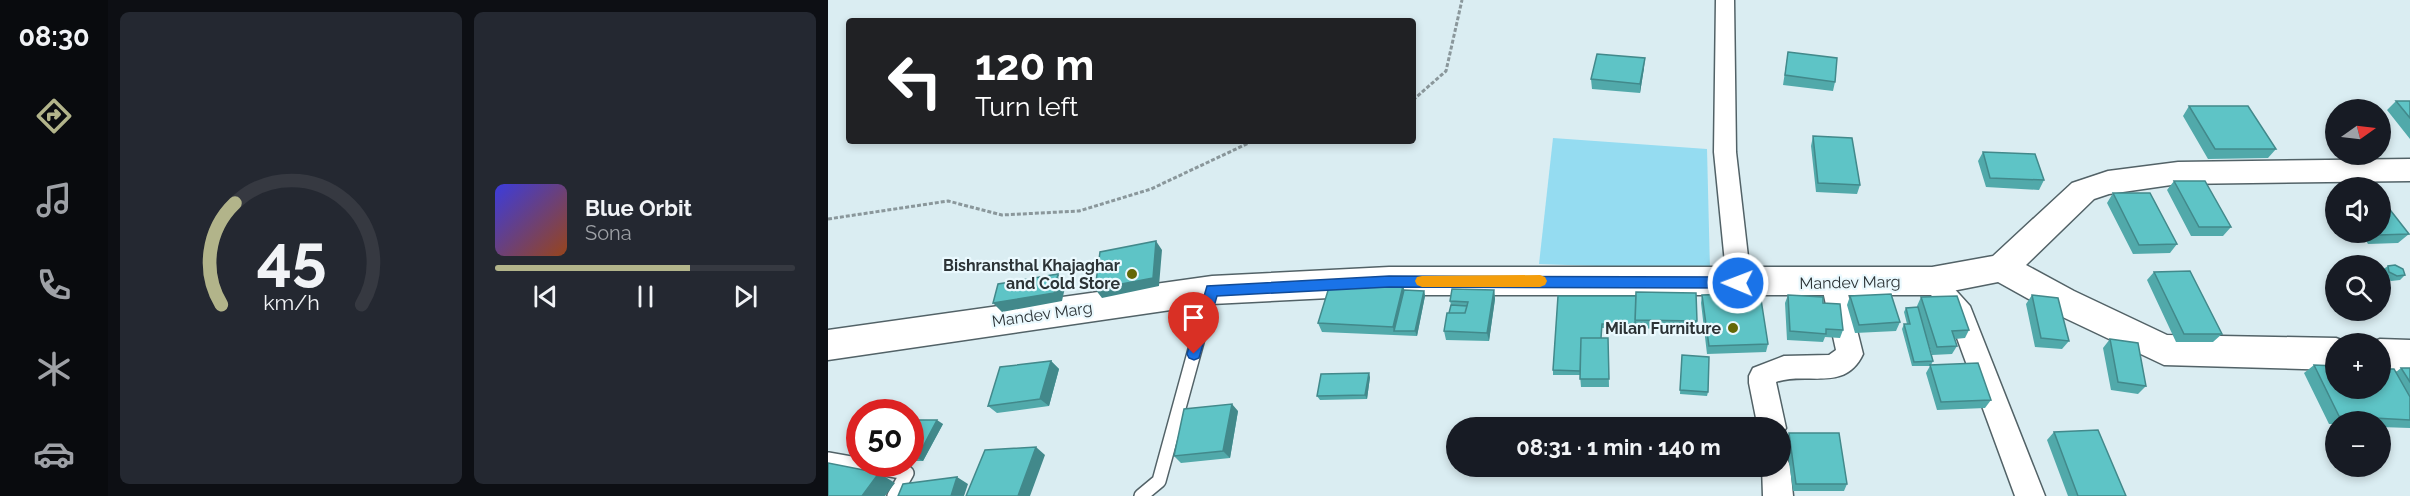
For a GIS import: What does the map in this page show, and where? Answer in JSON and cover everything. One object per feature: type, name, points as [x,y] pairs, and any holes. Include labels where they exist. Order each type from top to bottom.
[{"type":"main road","points":[[2325,354],[2164,350],[2062,301],[2002,268],[2083,191],[2108,183],[2178,173],[2410,170]]},
{"type":"main road","name":"Mandev Marg","points":[[828,345],[1212,290],[1389,281],[1738,283],[1932,281],[2002,268]]},
{"type":"main road","points":[[2391,355],[2410,356]]},
{"type":"street","points":[[1725,0],[1725,152],[1738,283]]},
{"type":"street","points":[[1932,281],[1961,313],[2030,496]]},
{"type":"street","points":[[1771,417],[1762,376],[1772,368],[1830,368],[1842,364],[1850,354],[1833,282]]},
{"type":"street","points":[[1777,477],[1778,496]]},
{"type":"lane","points":[[1141,496],[1159,481],[1212,290]]},
{"type":"lane","points":[[828,459],[907,473],[894,496]]},
{"type":"path","points":[[1416,97],[1446,70],[1462,0]]},
{"type":"path","points":[[828,219],[948,201],[1002,215],[1079,211],[1151,189],[1247,144]]},
{"type":"shaded area","points":[[1553,138],[1707,149],[1710,270],[1539,264]]},
{"type":"building","points":[[1788,52],[1837,58],[1835,82],[1785,75]]},
{"type":"building","points":[[1597,54],[1645,58],[1640,84],[1591,79]]},
{"type":"building","points":[[2396,101],[2410,101],[2410,118]]},
{"type":"building","points":[[2189,106],[2248,106],[2276,149],[2215,149]]},
{"type":"building","points":[[1813,136],[1852,138],[1860,185],[1818,183]]},
{"type":"building","points":[[1983,152],[2035,154],[2044,180],[1990,178]]},
{"type":"building","points":[[2174,181],[2205,181],[2231,227],[2199,227]]},
{"type":"building","points":[[2113,193],[2150,193],[2177,244],[2139,245]]},
{"type":"building","points":[[2391,211],[2409,234],[2391,235]]},
{"type":"building","name":"Bishransthal Khajaghar and Cold Store","points":[[1156,241],[1153,278],[1095,289],[1100,252]]},
{"type":"building","points":[[2391,266],[2403,269],[2405,275],[2397,276],[2391,273]]},
{"type":"building","points":[[2190,271],[2222,334],[2184,334],[2154,272]]},
{"type":"building","points":[[1058,274],[1054,293],[993,303],[998,284]]},
{"type":"building","points":[[1330,284],[1403,286],[1393,327],[1318,323]]},
{"type":"building","points":[[1452,289],[1494,290],[1487,333],[1444,331],[1447,313],[1465,313],[1468,302],[1450,301]]},
{"type":"building","points":[[1404,290],[1424,291],[1415,331],[1394,331]]},
{"type":"building","points":[[1636,292],[1696,293],[1697,321],[1635,320]]},
{"type":"building","name":"Milan Furniture","points":[[1760,293],[1768,344],[1709,346],[1702,295]]},
{"type":"building","points":[[1891,294],[1900,322],[1859,325],[1850,296]]},
{"type":"building","points":[[1788,295],[1823,297],[1823,303],[1840,304],[1843,330],[1826,329],[1826,334],[1790,331]]},
{"type":"building","points":[[2032,295],[2058,298],[2069,341],[2041,338]]},
{"type":"building","points":[[1558,296],[1636,296],[1635,324],[1602,324],[1601,338],[1581,338],[1580,371],[1553,370]]},
{"type":"building","points":[[1957,296],[1969,330],[1952,331],[1957,346],[1937,347],[1921,297]]},
{"type":"building","points":[[1451,305],[1467,306],[1465,313],[1449,313]]},
{"type":"building","points":[[1918,307],[1933,361],[1914,362],[1904,324],[1910,324],[1906,308]]},
{"type":"building","points":[[1581,338],[1608,338],[1609,379],[1580,379]]},
{"type":"building","points":[[2110,339],[2138,343],[2146,386],[2118,382]]},
{"type":"building","points":[[1682,355],[1709,357],[1708,392],[1680,390]]},
{"type":"building","points":[[1051,361],[1040,399],[988,406],[1000,367]]},
{"type":"building","points":[[1978,363],[1991,400],[1941,402],[1930,365]]},
{"type":"building","points":[[2314,365],[2325,366],[2325,387]]},
{"type":"building","points":[[2401,368],[2410,368],[2410,382]]},
{"type":"building","points":[[2391,369],[2394,369],[2410,397],[2410,420],[2391,419],[2391,411],[2337,411],[2331,399],[2391,399]]},
{"type":"building","points":[[1369,373],[1365,395],[1317,396],[1321,374]]},
{"type":"building","points":[[1232,404],[1223,451],[1174,456],[1184,409]]},
{"type":"building","points":[[924,420],[937,420],[924,445]]},
{"type":"building","points":[[2098,430],[2126,496],[2078,496],[2054,432]]},
{"type":"building","points":[[1791,433],[1839,433],[1847,484],[1796,484]]},
{"type":"building","points":[[1036,447],[1018,496],[966,496],[985,450]]},
{"type":"building","points":[[828,463],[846,467],[846,477],[876,477],[862,496],[828,496]]},
{"type":"building","points":[[957,477],[951,496],[898,496],[903,484]]},
{"type":"slow traffic","points":[[1422,281],[1540,281]]},
{"type":"place","name":"Bishransthal Khajaghar and Cold Store","points":[[1132,274]]},
{"type":"place","name":"Milan Furniture","points":[[1733,328]]},
{"type":"route","points":[[1194,354],[1212,290],[1389,281],[1738,283]]}]
